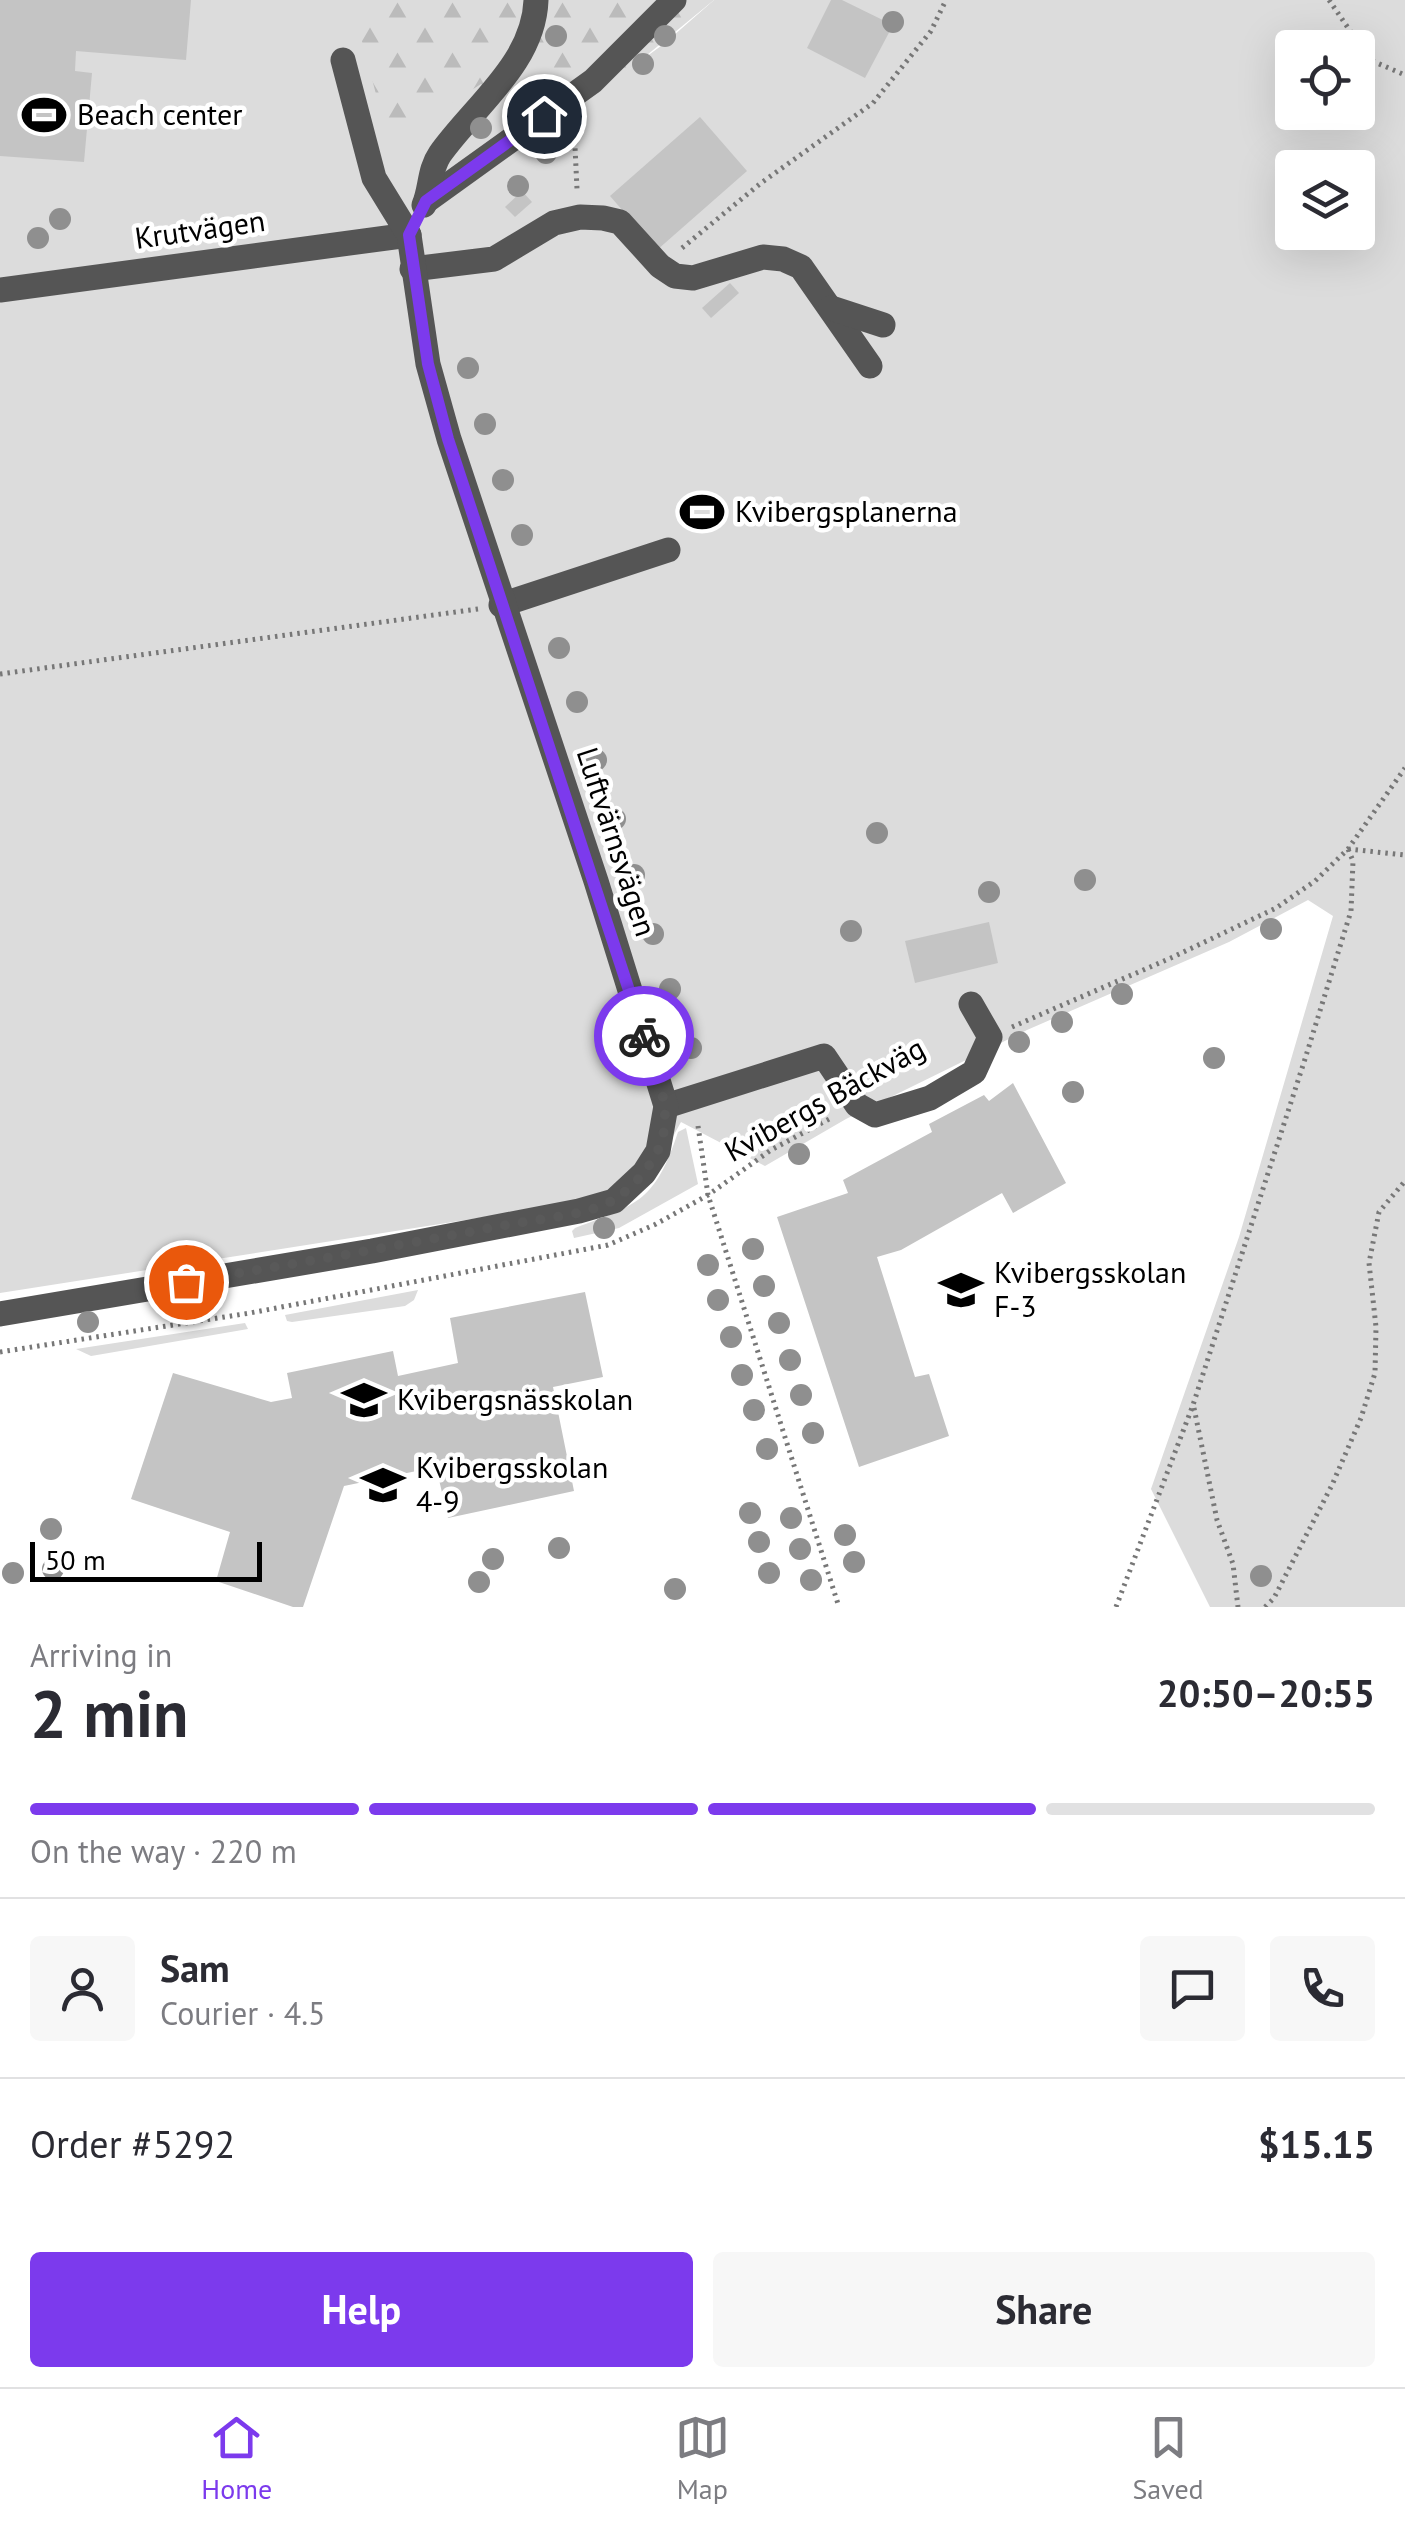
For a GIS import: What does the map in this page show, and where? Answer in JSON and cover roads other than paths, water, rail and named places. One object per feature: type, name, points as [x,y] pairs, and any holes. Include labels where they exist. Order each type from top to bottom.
[{"type":"street","points":[[409,235],[426,201],[438,158],[525,48],[535,19],[536,0]]},
{"type":"street","points":[[426,201],[593,80],[674,0]]},
{"type":"street","points":[[342,60],[374,178],[409,235]]},
{"type":"street","points":[[412,269],[494,258],[554,223],[580,217],[603,218],[620,222],[660,266],[675,276],[693,278],[764,257],[783,259],[801,268],[870,366]]},
{"type":"street","name":"Luftvärnsvägen","points":[[0,1314],[579,1211],[614,1201],[644,1173],[658,1151],[666,1106],[596,882],[502,605],[428,364],[409,235]]},
{"type":"street","name":"Krutvägen","points":[[0,290],[409,235]]},
{"type":"street","points":[[831,308],[882,325]]},
{"type":"street","points":[[502,605],[668,550]]},
{"type":"street","points":[[666,1106],[824,1056],[857,1105],[875,1115],[930,1098],[974,1072],[990,1037],[972,1004]]},
{"type":"place","name":"Beach center","points":[[44,115]]},
{"type":"place","name":"Kvibergsplanerna","points":[[702,512]]},
{"type":"place","name":"Kvibergsskolan F-3","points":[[961,1290]]},
{"type":"place","name":"Kvibergsnässkolan","points":[[364,1400]]},
{"type":"place","name":"Kvibergsskolan 4-9","points":[[383,1485]]}]
